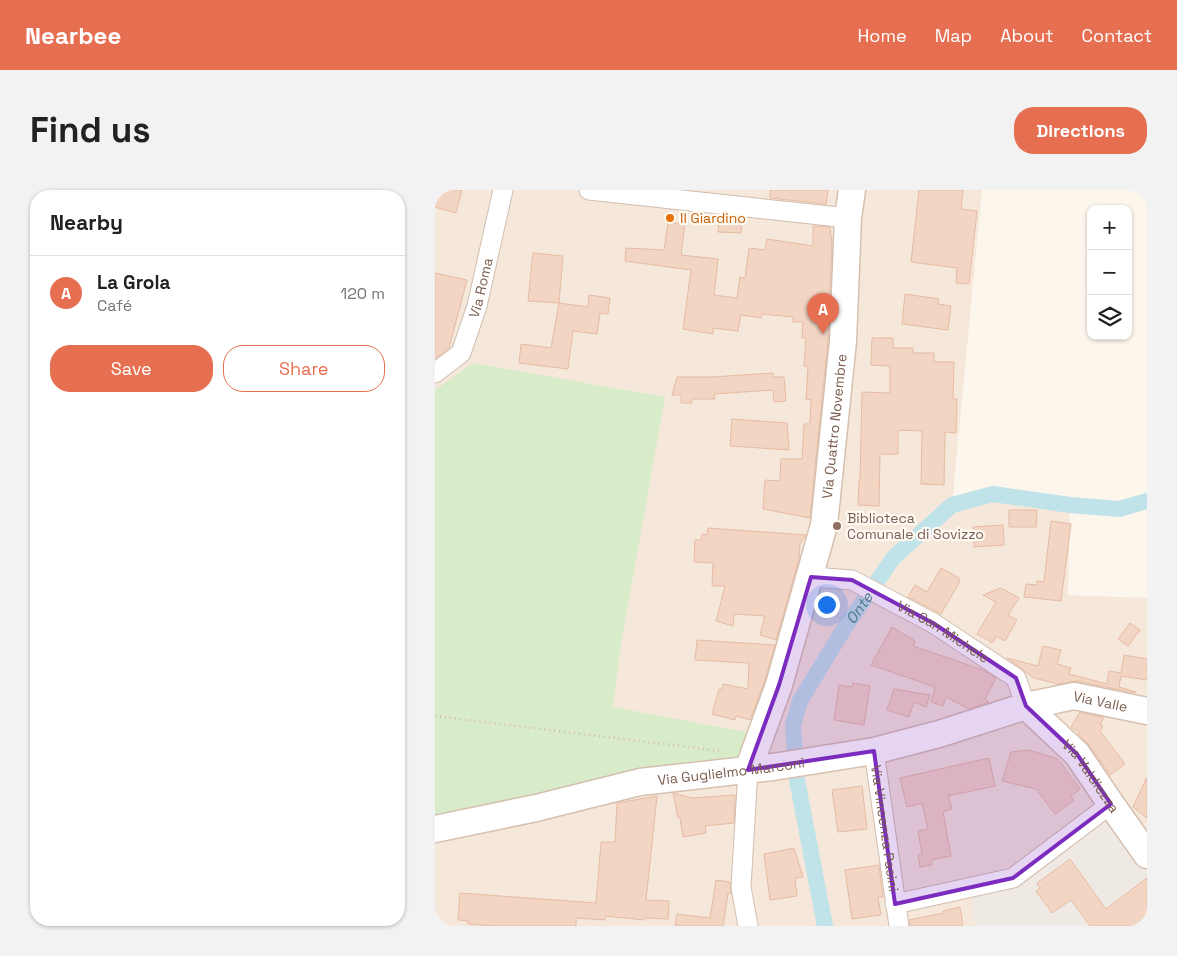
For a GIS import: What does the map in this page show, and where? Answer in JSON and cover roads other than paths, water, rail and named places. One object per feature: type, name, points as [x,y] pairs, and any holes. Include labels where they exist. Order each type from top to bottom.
[{"type":"street","name":"Via Roma","points":[[435,373],[461,353],[477,306],[503,190]]},
{"type":"street","points":[[589,190],[848,218]]},
{"type":"street","name":"Via Quattro Novembre","points":[[758,764],[825,525],[843,341],[848,218],[852,190]]},
{"type":"street","name":"Via San Michele","points":[[811,577],[852,580],[933,623],[1016,678],[1026,706]]},
{"type":"street","name":"Via Valle","points":[[1026,706],[1074,696],[1147,710]]},
{"type":"street","name":"Via Guglielmo Marconi","points":[[435,829],[536,808],[639,782],[758,764],[809,760],[874,751],[939,734],[1026,706]]},
{"type":"street","name":"Via Valdiezza","points":[[1026,706],[1077,754],[1147,855]]},
{"type":"street","name":"Via Vincenza Pasini","points":[[874,751],[899,926]]},
{"type":"street","points":[[748,926],[741,887],[758,764]]},
{"type":"street","name":"Via Vincenza Pasini","points":[[895,904],[1013,878],[1111,804]]},
{"type":"waterway","name":"Onte","points":[[825,926],[797,780],[793,725],[800,701],[845,627],[894,557],[952,505],[993,494],[1070,505],[1119,509],[1147,501]]},
{"type":"place","name":"Il Giardino","points":[[670,218]]},
{"type":"place","name":"La Grola","points":[[823,334]]},
{"type":"place","name":"Biblioteca Comunale di Sovizzo","points":[[837,526]]}]
